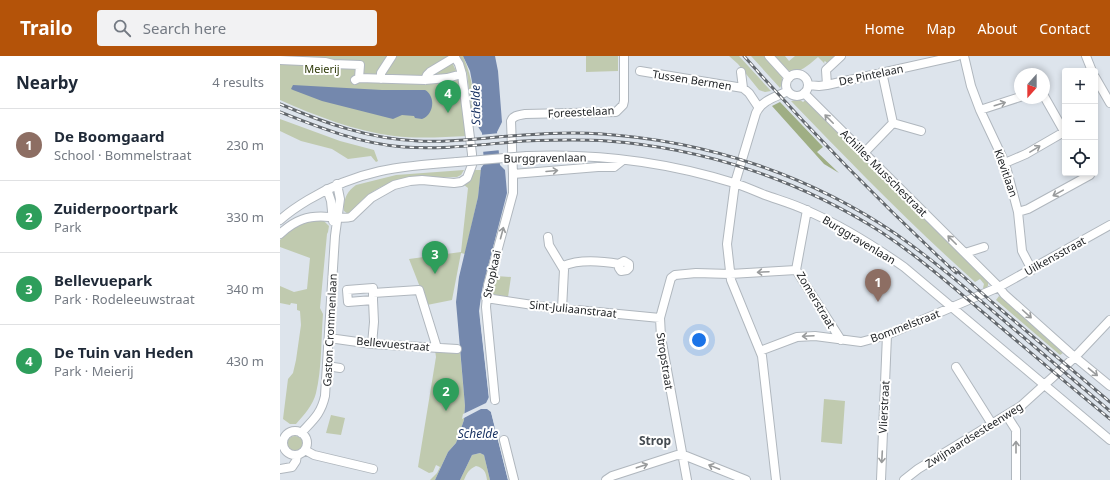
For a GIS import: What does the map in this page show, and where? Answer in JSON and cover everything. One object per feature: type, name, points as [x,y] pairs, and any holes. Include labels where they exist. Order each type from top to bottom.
[{"type":"street","points":[[333,64],[336,56]]},
{"type":"street","points":[[381,79],[382,72],[392,56]]},
{"type":"street","points":[[280,234],[294,222],[303,218],[318,216],[351,217],[371,198],[394,185],[422,180],[447,183],[464,181],[471,169],[472,154],[462,74],[459,64],[454,56],[430,72],[425,80]]},
{"type":"street","name":"Foreestelaan","points":[[512,118],[525,114],[616,112],[623,106],[624,101],[624,56]]},
{"type":"street","points":[[769,56],[789,78]]},
{"type":"street","points":[[827,84],[826,70],[841,56]]},
{"type":"street","name":"De Pintelaan","points":[[808,85],[819,86],[957,56]]},
{"type":"street","name":"Kievitlaan","points":[[964,56],[971,86],[980,110],[1005,163],[1018,212],[1022,252],[1032,270]]},
{"type":"street","points":[[1086,56],[1091,68]]},
{"type":"street","points":[[280,60],[309,58],[333,64],[360,65],[357,79],[425,80],[447,78],[462,74]]},
{"type":"street","name":"Tussen Bermen","points":[[640,71],[744,88]]},
{"type":"street","name":"Tussen Bermen","points":[[741,72],[744,88],[759,108]]},
{"type":"street","points":[[882,72],[894,124]]},
{"type":"street","points":[[793,74],[801,74],[807,80],[808,85],[804,93],[796,95],[788,91],[786,84],[793,74]]},
{"type":"street","points":[[1098,82],[1110,103]]},
{"type":"street","points":[[776,480],[760,351],[735,291],[730,274],[728,244],[735,184],[751,129],[759,108],[770,99],[788,91]]},
{"type":"street","name":"Achilles Musschestraat","points":[[804,93],[999,287],[1004,294],[1110,386]]},
{"type":"street","points":[[980,110],[1014,99]]},
{"type":"street","points":[[1049,104],[1062,127]]},
{"type":"street","name":"Stropkaai","points":[[495,400],[486,298],[513,193],[514,174],[512,118]]},
{"type":"street","points":[[894,124],[920,131]]},
{"type":"street","points":[[864,153],[894,124]]},
{"type":"street","points":[[1005,163],[1026,154],[1062,134]]},
{"type":"street","name":"Burggravenlaan","points":[[280,220],[296,206],[337,184],[381,170],[423,164],[527,156],[576,156],[624,160],[669,167],[735,184],[807,210],[846,230],[883,252],[953,307],[1044,386],[1110,440]]},
{"type":"street","name":"Burggravenlaan","points":[[514,174],[614,167],[624,160]]},
{"type":"street","points":[[1018,212],[1028,209],[1088,176]]},
{"type":"street","name":"Gaston Crommenlaan","points":[[305,450],[307,445],[304,436],[313,428],[314,420],[326,396],[335,217],[340,193],[337,184]]},
{"type":"street","name":"Gaston Crommenlaan","points":[[327,189],[335,217]]},
{"type":"street","name":"Zomerstraat","points":[[807,210],[796,270],[841,340]]},
{"type":"street","name":"Uilkensstraat","points":[[999,287],[1032,270],[1110,225]]},
{"type":"street","points":[[548,237],[549,245],[563,266],[564,270],[562,309]]},
{"type":"street","points":[[965,253],[984,247]]},
{"type":"street","points":[[563,266],[572,263],[603,262],[619,264]]},
{"type":"street","points":[[730,274],[796,270]]},
{"type":"street","name":"Stropstraat","points":[[687,480],[662,349],[660,318],[671,278],[673,276],[696,273],[730,274]]},
{"type":"street","name":"Bommelstraat","points":[[760,351],[797,337],[815,336],[861,342],[887,335],[999,287]]},
{"type":"street","points":[[372,344],[374,322],[373,296],[419,290],[437,348]]},
{"type":"street","name":"Sint-Juliaanstraat","points":[[486,298],[562,309],[660,318]]},
{"type":"street","name":"Zwijnaardsesteenweg","points":[[904,480],[918,469],[1022,406],[1075,357],[1110,320]]},
{"type":"street","name":"Vlierstraat","points":[[881,480],[887,335]]},
{"type":"street","name":"Bellevuestraat","points":[[329,338],[372,344],[457,349]]},
{"type":"street","points":[[327,366],[340,368]]},
{"type":"street","points":[[956,367],[992,424]]},
{"type":"street","points":[[1007,416],[1016,430],[1016,480]]},
{"type":"street","points":[[304,436],[298,432],[291,432],[286,436],[282,447],[291,454],[297,455],[305,450],[314,455],[373,469]]},
{"type":"street","points":[[504,440],[514,480]]},
{"type":"street","points":[[280,469],[292,467],[296,461],[297,455]]},
{"type":"street","points":[[606,480],[619,474],[677,455],[682,455],[746,480]]},
{"type":"green space","name":"Meierij","points":[[280,56],[449,56],[457,73],[416,84],[447,83],[461,79],[468,136],[431,138],[379,134],[350,127],[280,100]],"holes":[[[382,65],[386,69],[386,75],[400,83],[362,82],[374,77]]]},
{"type":"green space","points":[[459,56],[463,56],[469,73],[477,125],[473,124],[467,73]]},
{"type":"green space","points":[[586,56],[618,56],[618,71],[586,72]]},
{"type":"green space","points":[[729,56],[739,56],[771,91],[765,92],[759,90],[738,64]]},
{"type":"green space","points":[[751,56],[764,56],[782,76],[782,84],[780,88]]},
{"type":"green space","points":[[775,56],[785,56],[789,61],[795,56],[834,56],[827,63],[825,61],[825,64],[818,57],[804,68],[792,71],[784,67]]},
{"type":"green space","points":[[807,99],[991,280],[988,283],[988,286],[984,289],[984,284],[980,279],[975,282],[904,216],[791,101],[800,100],[803,102]]},
{"type":"green space","points":[[780,102],[823,147],[817,152],[839,173],[824,164],[772,106]]},
{"type":"green space","points":[[280,119],[340,141],[374,150],[378,161],[376,162],[371,156],[348,159],[332,149],[301,141],[280,131]]},
{"type":"green space","points":[[464,170],[461,175],[457,177],[412,179],[386,185],[374,191],[362,200],[350,213],[348,214],[344,211],[346,196],[356,185],[396,175]]},
{"type":"green space","points":[[474,170],[481,170],[478,197],[465,254],[461,253],[452,300],[427,305],[409,259],[461,252],[468,188],[464,185],[471,178]]},
{"type":"green space","points":[[312,221],[324,221],[329,226],[320,308],[323,314],[318,384],[315,397],[310,406],[296,424],[290,424],[283,419],[288,379],[293,373],[296,360],[301,325],[300,311],[297,310],[297,304],[291,303],[290,305],[280,303],[280,286],[294,292],[307,289],[310,258],[280,247],[280,240],[294,228]]},
{"type":"green space","points":[[496,276],[511,277],[508,297],[491,294]]},
{"type":"green space","points":[[999,296],[1063,353],[1060,355],[996,300]]},
{"type":"green space","points":[[435,350],[460,350],[465,406],[464,420],[456,443],[448,452],[435,480],[430,480],[437,473],[440,467],[436,465],[433,472],[429,473],[418,467],[436,357]]},
{"type":"green space","points":[[824,399],[845,401],[842,444],[821,442]]},
{"type":"green space","points":[[331,415],[345,418],[341,435],[326,433]]},
{"type":"green space","points":[[295,436],[301,438],[303,444],[301,450],[295,452],[289,450],[287,444],[289,438]]},
{"type":"green space","points":[[480,453],[484,455],[490,480],[487,480],[483,469],[476,466],[468,472],[464,480],[460,480],[472,455]]},
{"type":"water","name":"Schelde","points":[[463,56],[495,56],[498,71],[502,122],[497,132],[500,165],[505,170],[507,193],[482,290],[479,311],[490,408],[508,480],[490,480],[484,455],[480,453],[472,455],[460,480],[435,480],[448,452],[456,443],[464,420],[465,406],[456,302],[459,277],[478,197],[481,168],[484,164],[482,133],[477,125],[470,71]]},
{"type":"water","points":[[293,85],[382,90],[425,90],[431,96],[432,105],[429,114],[422,119],[415,118],[414,116],[402,115],[393,119],[322,101],[291,89]]},
{"type":"pier","points":[[500,133],[501,150],[481,152],[480,135]]},
{"type":"pier","points":[[481,312],[492,408],[510,480],[508,480],[491,412],[487,409],[481,409],[462,419],[463,414],[486,403],[489,397],[480,317]]},
{"type":"railway","points":[[744,56],[847,167],[956,273]]},
{"type":"railway","points":[[280,104],[330,124],[400,140],[457,141],[544,134],[602,134],[680,144],[756,164],[828,194],[863,213],[896,234],[963,286],[1110,411]]},
{"type":"railway","points":[[280,112],[310,124],[372,143],[404,147],[434,148],[524,141],[607,141],[643,145],[715,159],[784,182],[850,213],[907,250],[1110,419]]},
{"type":"railway","points":[[954,268],[1110,402]]},
{"type":"place","name":"De Tuin van Heden","points":[[448,113]]},
{"type":"place","name":"Bellevuepark","points":[[435,274]]},
{"type":"place","name":"De Boomgaard","points":[[878,302]]},
{"type":"place","name":"Zuiderpoortpark","points":[[446,411]]},
{"type":"district","name":"Strop","points":[[655,441]]}]
